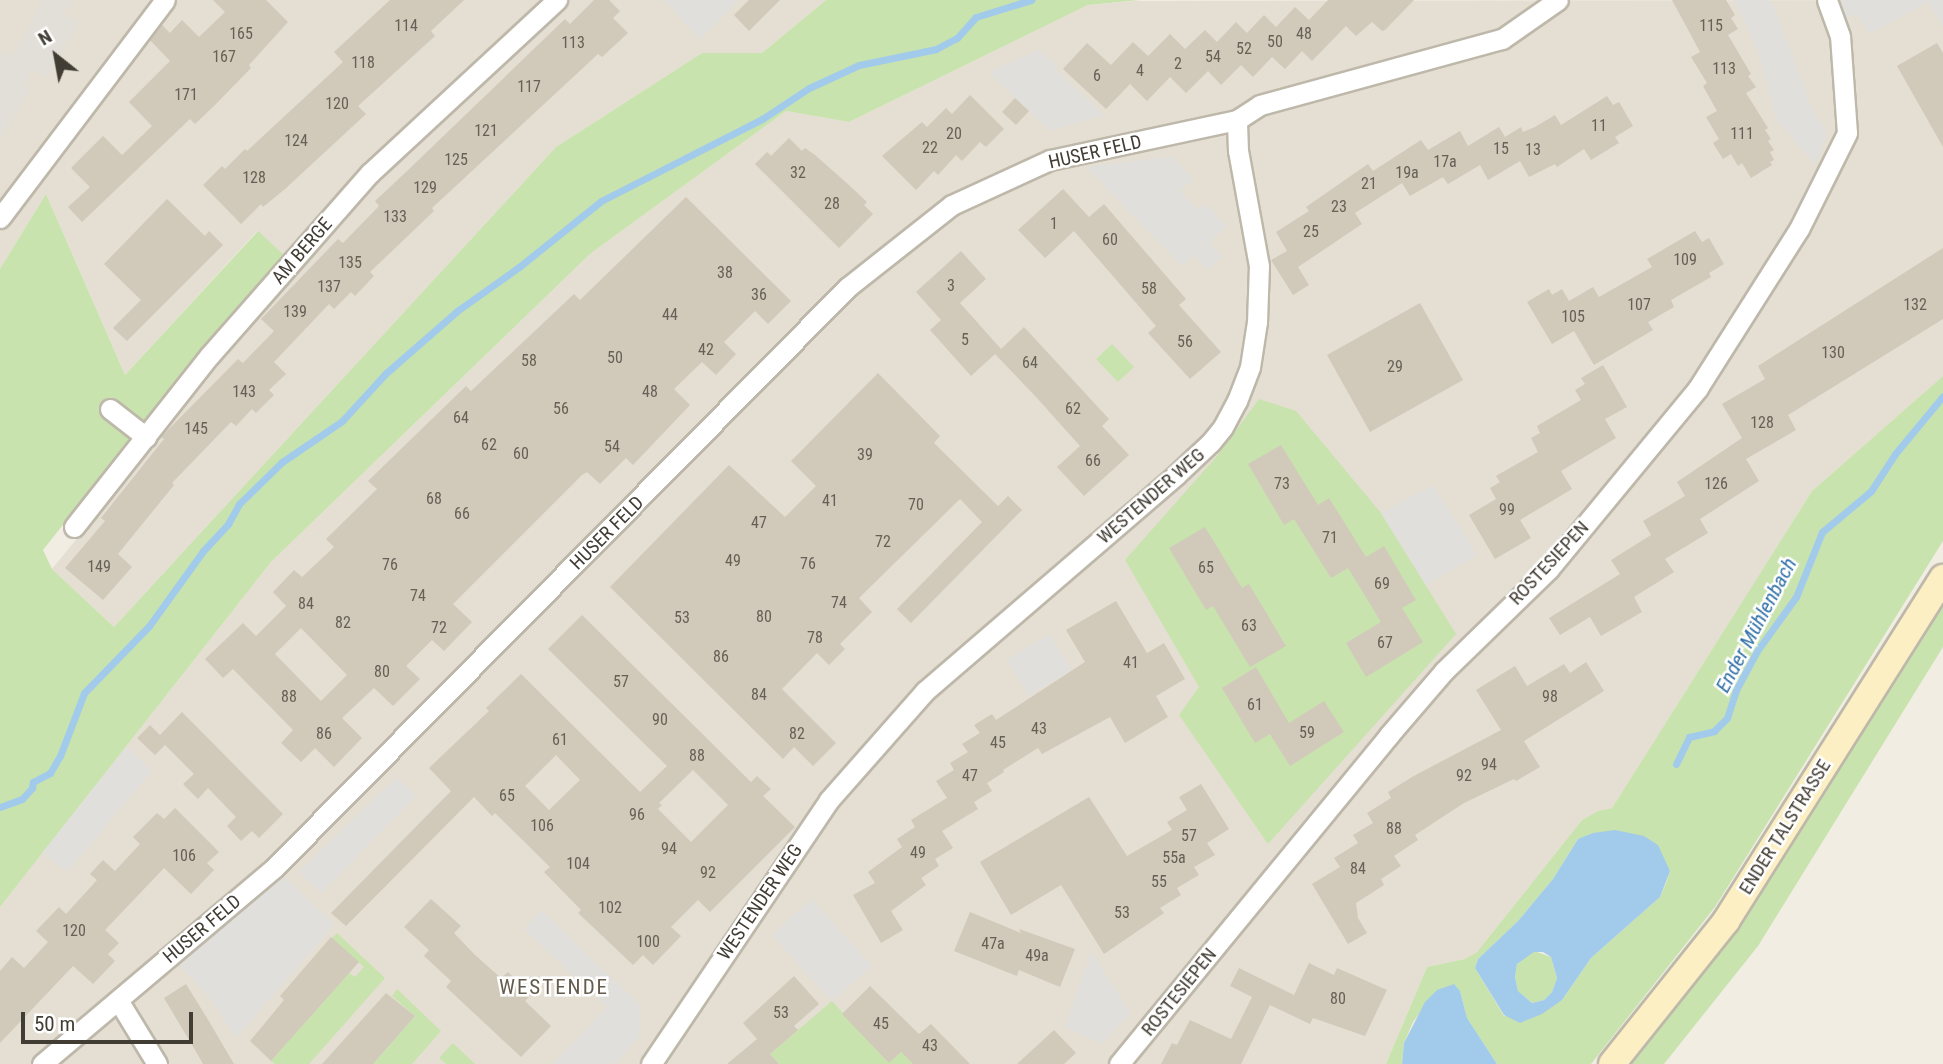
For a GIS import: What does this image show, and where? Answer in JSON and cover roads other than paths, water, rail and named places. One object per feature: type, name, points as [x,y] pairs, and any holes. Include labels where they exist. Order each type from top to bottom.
[{"type":"main road","name":"ENDER TALSTRASSE","points":[[1612,1064],[1726,921],[1943,578]]},
{"type":"street","points":[[0,218],[165,0]]},
{"type":"street","name":"AM BERGE","points":[[74,527],[210,355],[370,173],[557,0]]},
{"type":"street","points":[[1237,120],[1260,105],[1502,39],[1558,0]]},
{"type":"street","name":"ROSTESIEPEN","points":[[1119,1064],[1389,734],[1444,671],[1549,569],[1698,388],[1799,229],[1847,133],[1839,36],[1826,0]]},
{"type":"street","name":"HUSER FELD","points":[[42,1064],[275,867],[848,288],[952,205],[1050,160],[1237,120]]},
{"type":"street","name":"WESTENDER WEG","points":[[651,1064],[829,800],[925,691],[1176,475],[1223,427],[1250,367],[1258,308],[1259,266],[1238,151],[1237,120]]},
{"type":"street","points":[[110,409],[146,437]]},
{"type":"street","points":[[118,999],[157,1064]]},
{"type":"water","points":[[1615,830],[1644,836],[1658,845],[1670,871],[1660,897],[1591,958],[1562,1000],[1542,1014],[1520,1023],[1504,1015],[1475,968],[1478,959],[1518,921],[1553,879],[1578,839],[1593,833]],"holes":[[[1534,952],[1543,952],[1551,957],[1557,978],[1552,992],[1544,1000],[1532,1003],[1518,991],[1515,977],[1517,964]]]},
{"type":"water","points":[[1454,984],[1460,991],[1467,1018],[1497,1064],[1402,1064],[1404,1043],[1425,1002],[1437,990]]},
{"type":"waterway","points":[[0,807],[22,799],[32,788],[33,782],[50,773],[60,756],[84,693],[149,626],[203,551],[228,524],[239,504],[282,462],[342,421],[385,374],[457,311],[519,267],[601,201],[762,119],[809,88],[859,65],[936,49],[957,38],[976,17],[1031,0]]},
{"type":"waterway","name":"Ender Mühlenbach","points":[[1676,764],[1689,737],[1714,731],[1727,718],[1737,688],[1757,651],[1796,597],[1822,532],[1871,491],[1895,454],[1943,396]]},
{"type":"district","name":"WESTENDE","points":[[554,987]]}]
